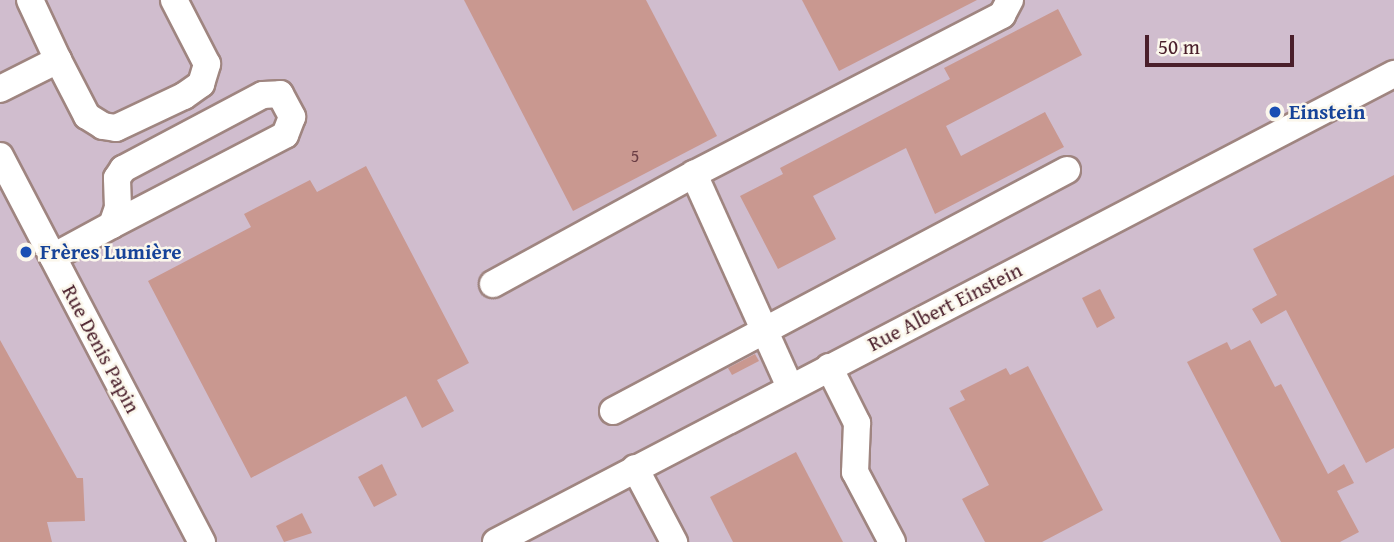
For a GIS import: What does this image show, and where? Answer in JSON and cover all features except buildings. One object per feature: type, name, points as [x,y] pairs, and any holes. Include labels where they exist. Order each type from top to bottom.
[{"type":"street","points":[[30,0],[87,116],[103,126],[116,128],[184,96],[201,84],[207,64],[174,0]]},
{"type":"street","points":[[493,284],[694,174],[1002,15],[1010,0]]},
{"type":"street","points":[[0,89],[58,60]]},
{"type":"street","name":"Rue Albert Einstein","points":[[496,542],[1394,74]]},
{"type":"street","points":[[53,257],[285,135],[292,117],[280,94],[263,95],[123,169],[117,178],[118,208],[112,225]]},
{"type":"street","name":"Rue Denis Papin","points":[[0,156],[202,542]]},
{"type":"street","points":[[613,411],[763,328],[1067,170]]},
{"type":"street","points":[[694,174],[790,387]]},
{"type":"street","points":[[829,368],[857,423],[855,472],[892,542]]},
{"type":"street","points":[[635,468],[674,542]]},
{"type":"shaded area","points":[[0,0],[1394,0],[1394,542],[0,542]]},
{"type":"place","name":"Einstein","points":[[1275,112]]},
{"type":"place","name":"Frères Lumière","points":[[26,252]]}]
